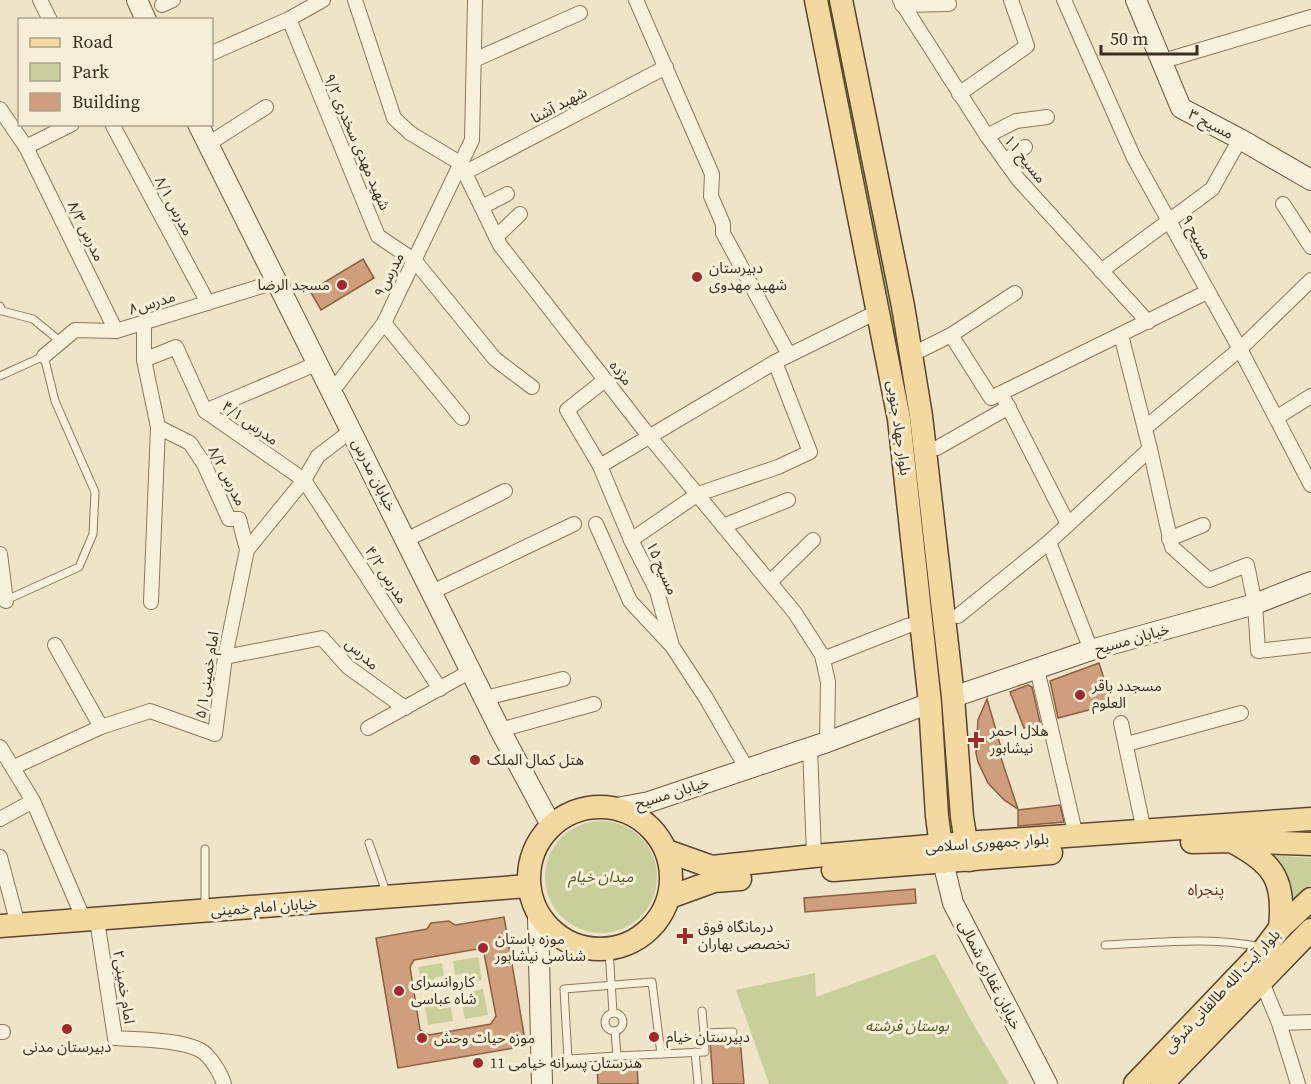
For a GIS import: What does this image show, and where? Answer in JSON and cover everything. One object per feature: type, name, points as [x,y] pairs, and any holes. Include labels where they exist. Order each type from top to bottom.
[{"type":"main road","name":"بلوار جهاد جنوبی","points":[[816,0],[879,311],[910,417],[953,697],[962,817],[968,851]]},
{"type":"main road","name":"بلوار جهاد جنوبی","points":[[841,0],[903,306],[921,623],[942,854]]},
{"type":"main road","points":[[594,806],[617,808],[638,817],[655,831],[667,851],[672,873],[670,897],[660,918],[643,936],[622,947],[598,950],[575,946],[554,934],[538,916],[529,886],[530,864],[537,843],[551,825],[571,812],[594,806]]},
{"type":"main road","points":[[937,816],[943,822],[951,824],[962,817]]},
{"type":"main road","name":"بلوار جمهوری اسلامی","points":[[670,897],[714,881],[816,871],[1076,836],[1311,819]]},
{"type":"main road","name":"بلوار جمهوری اسلامی","points":[[968,851],[1232,841],[1311,844]]},
{"type":"main road","points":[[1232,841],[1256,854],[1274,874],[1283,900],[1280,928]]},
{"type":"main road","name":"بلوار جمهوری اسلامی","points":[[667,851],[712,867],[814,856],[942,854]]},
{"type":"main road","name":"خیابان امام خمینی","points":[[9,926],[529,886]]},
{"type":"main road","name":"بلوار آیت الله طالقانی شرقی","points":[[1135,1084],[1265,948],[1280,928],[1311,899]]},
{"type":"main road","name":"بلوار آیت الله طالقانی شرقی","points":[[1162,1084],[1261,980],[1308,936]]},
{"type":"street","points":[[40,0],[49,18]]},
{"type":"street","points":[[137,0],[145,18]]},
{"type":"street","points":[[213,53],[289,19],[321,0]]},
{"type":"street","points":[[355,0],[394,118],[410,133],[463,167],[472,140],[475,0]]},
{"type":"street","points":[[959,94],[1027,46],[1011,0]]},
{"type":"street","name":"مسیح ۹","points":[[1064,0],[1134,158],[1240,349],[1311,485]]},
{"type":"street","name":"مسیح ۳","points":[[1136,0],[1181,108],[1311,180]]},
{"type":"street","points":[[641,2],[666,68],[712,174],[711,196],[723,224],[723,233],[789,355]]},
{"type":"street","points":[[901,2],[949,4]]},
{"type":"street","name":"مسیح ۱۱","points":[[901,2],[959,94],[1018,179],[1148,322]]},
{"type":"street","points":[[474,60],[580,13]]},
{"type":"street","points":[[1163,62],[1311,17]]},
{"type":"street","name":"شهید مهدی سخدری ۹/۲","points":[[289,19],[378,236],[415,261],[495,359],[532,387]]},
{"type":"street","name":"شهبد آشنا","points":[[463,167],[666,68]]},
{"type":"street","points":[[208,144],[266,107]]},
{"type":"street","name":"مدرس ۸/۳","points":[[0,109],[26,147],[116,331]]},
{"type":"street","points":[[987,136],[1016,121],[1047,117]]},
{"type":"street","points":[[26,147],[68,126]]},
{"type":"street","name":"مدرس ۸/۱","points":[[113,126],[208,303]]},
{"type":"street","name":"خیابان مدرس","points":[[199,126],[500,730],[551,825]]},
{"type":"street","points":[[1101,270],[1212,189],[1240,139]]},
{"type":"street","points":[[1005,161],[1025,147]]},
{"type":"street","name":"مژده","points":[[463,167],[500,245],[649,436],[795,613],[822,655],[828,682],[819,745],[814,856]]},
{"type":"street","name":"مدرس۹","points":[[331,393],[384,323],[463,167]]},
{"type":"street","points":[[482,207],[507,194]]},
{"type":"street","points":[[1283,204],[1311,247]]},
{"type":"street","points":[[496,237],[520,214]]},
{"type":"street","name":"مدرس۸","points":[[44,356],[75,330],[116,331],[275,282]]},
{"type":"street","points":[[1145,428],[1240,349],[1310,284]]},
{"type":"street","points":[[951,335],[991,398],[1207,292]]},
{"type":"street","points":[[921,350],[951,335],[1015,293]]},
{"type":"street","points":[[600,466],[775,362],[879,311]]},
{"type":"street","points":[[144,323],[144,360],[158,427],[151,602]]},
{"type":"street","points":[[384,323],[462,418]]},
{"type":"street","points":[[1121,335],[1172,547],[1209,580],[1247,565],[1255,603],[1258,651],[1305,646]]},
{"type":"street","name":"مدرس ۴/۱","points":[[144,360],[176,346],[205,411],[304,480]]},
{"type":"street","points":[[631,540],[698,494],[778,467],[810,452],[775,362]]},
{"type":"street","points":[[205,411],[316,364]]},
{"type":"street","name":"مسیح ۱۵","points":[[605,380],[567,410],[600,466],[631,540],[657,591],[672,646],[706,698],[747,769]]},
{"type":"street","points":[[1001,393],[1068,524]]},
{"type":"street","points":[[1276,418],[1311,396]]},
{"type":"street","points":[[937,448],[1009,407]]},
{"type":"street","name":"مدرس ۸/۲","points":[[158,427],[190,443],[204,464],[229,519],[239,519],[247,550]]},
{"type":"street","points":[[247,550],[304,480],[318,456],[351,430]]},
{"type":"street","points":[[958,616],[1049,542],[1150,449]]},
{"type":"street","name":"مدرس ۴/۲","points":[[304,480],[440,688]]},
{"type":"street","points":[[406,540],[505,491]]},
{"type":"street","points":[[723,526],[788,500]]},
{"type":"street","points":[[432,592],[574,524]]},
{"type":"street","points":[[596,524],[630,601],[672,646]]},
{"type":"street","points":[[1169,539],[1203,525]]},
{"type":"street","points":[[770,582],[813,540]]},
{"type":"street","points":[[1049,542],[1091,650]]},
{"type":"street","name":"امام خمینی۵/۱","points":[[14,767],[101,727],[150,711],[215,734],[225,657],[247,550]]},
{"type":"street","points":[[0,554],[3,602]]},
{"type":"street","name":"خیابان مسیح","points":[[953,697],[1091,650],[1255,603],[1311,582]]},
{"type":"street","points":[[823,659],[907,626],[921,623]]},
{"type":"street","name":"مدرس","points":[[225,657],[322,638],[348,668],[405,708]]},
{"type":"street","points":[[55,645],[101,727]]},
{"type":"street","points":[[1037,669],[1076,836]]},
{"type":"street","points":[[368,728],[471,671]]},
{"type":"street","points":[[485,698],[562,679]]},
{"type":"street","name":"خیابان مسیح","points":[[617,808],[649,802],[819,745],[930,703]]},
{"type":"street","points":[[500,730],[594,704]]},
{"type":"street","points":[[1127,744],[1241,713]]},
{"type":"street","points":[[1121,723],[1143,831]]},
{"type":"street","points":[[0,747],[33,801],[90,920]]},
{"type":"street","points":[[0,819],[33,801]]},
{"type":"street","name":"خیابان غفاری شمالی","points":[[942,854],[953,903],[1047,1084]]},
{"type":"street","points":[[0,857],[9,926]]},
{"type":"street","points":[[538,916],[542,1084]]},
{"type":"street","name":"امام خمینی۲","points":[[90,920],[115,1038],[166,1041],[201,1050],[221,1073],[224,1084]]},
{"type":"street","points":[[1261,980],[1279,1023],[1298,1084]]},
{"type":"street","points":[[1279,1023],[1311,1022]]},
{"type":"lane","points":[[0,306],[2,311],[33,319],[61,342]]},
{"type":"lane","points":[[0,376],[44,356],[55,401],[94,492],[93,534],[80,567],[3,602]]},
{"type":"lane","points":[[369,843],[388,897]]},
{"type":"lane","points":[[205,849],[205,911]]},
{"type":"lane","points":[[1105,945],[1208,941],[1235,942],[1265,948]]},
{"type":"lane","points":[[609,949],[613,1012]]},
{"type":"lane","points":[[661,1054],[652,982],[564,989],[568,1059],[705,1052],[702,1011]]},
{"type":"lane","points":[[613,1012],[619,1014],[623,1022],[621,1028],[615,1031],[608,1029],[604,1024],[607,1015],[613,1012]]},
{"type":"lane","points":[[615,1031],[617,1056]]},
{"type":"lane","points":[[704,1033],[733,1032]]},
{"type":"lane","points":[[695,1052],[698,1084]]},
{"type":"green space","points":[[826,0],[832,0],[891,298],[905,391]]},
{"type":"green space","name":"میدان خیام","points":[[601,821],[622,825],[641,837],[653,856],[657,877],[653,898],[641,917],[622,929],[601,933],[580,929],[561,917],[549,898],[545,877],[549,856],[561,837],[580,825]]},
{"type":"green space","points":[[1270,855],[1311,858],[1311,884],[1291,901]]},
{"type":"green space","name":"بوستان فرشته","points":[[935,954],[1009,1084],[769,1084],[736,990],[815,973],[816,997]]},
{"type":"green space","points":[[478,957],[482,980],[469,982],[467,973],[455,975],[453,961]]},
{"type":"green space","points":[[442,963],[444,976],[434,978],[436,990],[423,992],[418,967]]},
{"type":"green space","points":[[483,989],[488,1015],[465,1019],[462,1005],[472,1004],[470,992]]},
{"type":"green space","points":[[437,1000],[439,1009],[451,1007],[453,1021],[428,1025],[424,1002]]},
{"type":"building","name":"مسجد الرضا","points":[[363,259],[374,278],[321,310],[310,291]]},
{"type":"building","name":"مسجدد باقر العلوم","points":[[1099,663],[1112,704],[1058,718],[1050,681]]},
{"type":"building","points":[[1028,685],[1032,687],[1040,722],[1024,728],[1010,692]]},
{"type":"building","points":[[987,699],[1002,751],[999,752],[1018,809],[1004,800],[988,783],[978,762],[976,753],[978,720]]},
{"type":"building","points":[[1060,805],[1064,822],[1018,826],[1018,810]]},
{"type":"building","points":[[915,889],[916,903],[805,912],[804,898]]},
{"type":"building","name":"کاروانسرای شاه عباسی","points":[[504,917],[526,1046],[398,1068],[376,938],[427,929],[431,923],[449,921],[455,925]],"holes":[[[483,948],[496,1016],[491,1024],[429,1035],[420,1030],[410,967],[414,960]]]},
{"type":"building","points":[[740,1038],[744,1084],[713,1084],[710,1040]]},
{"type":"building","points":[[637,1063],[638,1084],[598,1084],[597,1066]]},
{"type":"place","name":"دبیرستان شهید مهدوی","points":[[697,277]]},
{"type":"place","name":"مسجد الرضا","points":[[342,285]]},
{"type":"place","name":"مسجدد باقر العلوم","points":[[1080,695]]},
{"type":"place","name":"هلال احمر نیشابور","points":[[976,740]]},
{"type":"place","name":"هتل کمال الملک","points":[[475,760]]},
{"type":"place","name":"درمانگاه فوق تخصصی بهاران","points":[[685,936]]},
{"type":"place","name":"موزه باستان شناسی نیشابور","points":[[483,948]]},
{"type":"place","name":"کاروانسرای شاه عباسی","points":[[399,991]]},
{"type":"place","name":"دبیرستان مدنی","points":[[67,1029]]},
{"type":"place","name":"دبیرستان خیام","points":[[654,1037]]},
{"type":"place","name":"موزه حیات وحش","points":[[422,1038]]},
{"type":"place","name":"هنرستان پسرانه خیامی 11","points":[[478,1063]]},
{"type":"district","name":"پنجراه","points":[[1206,889]]}]
